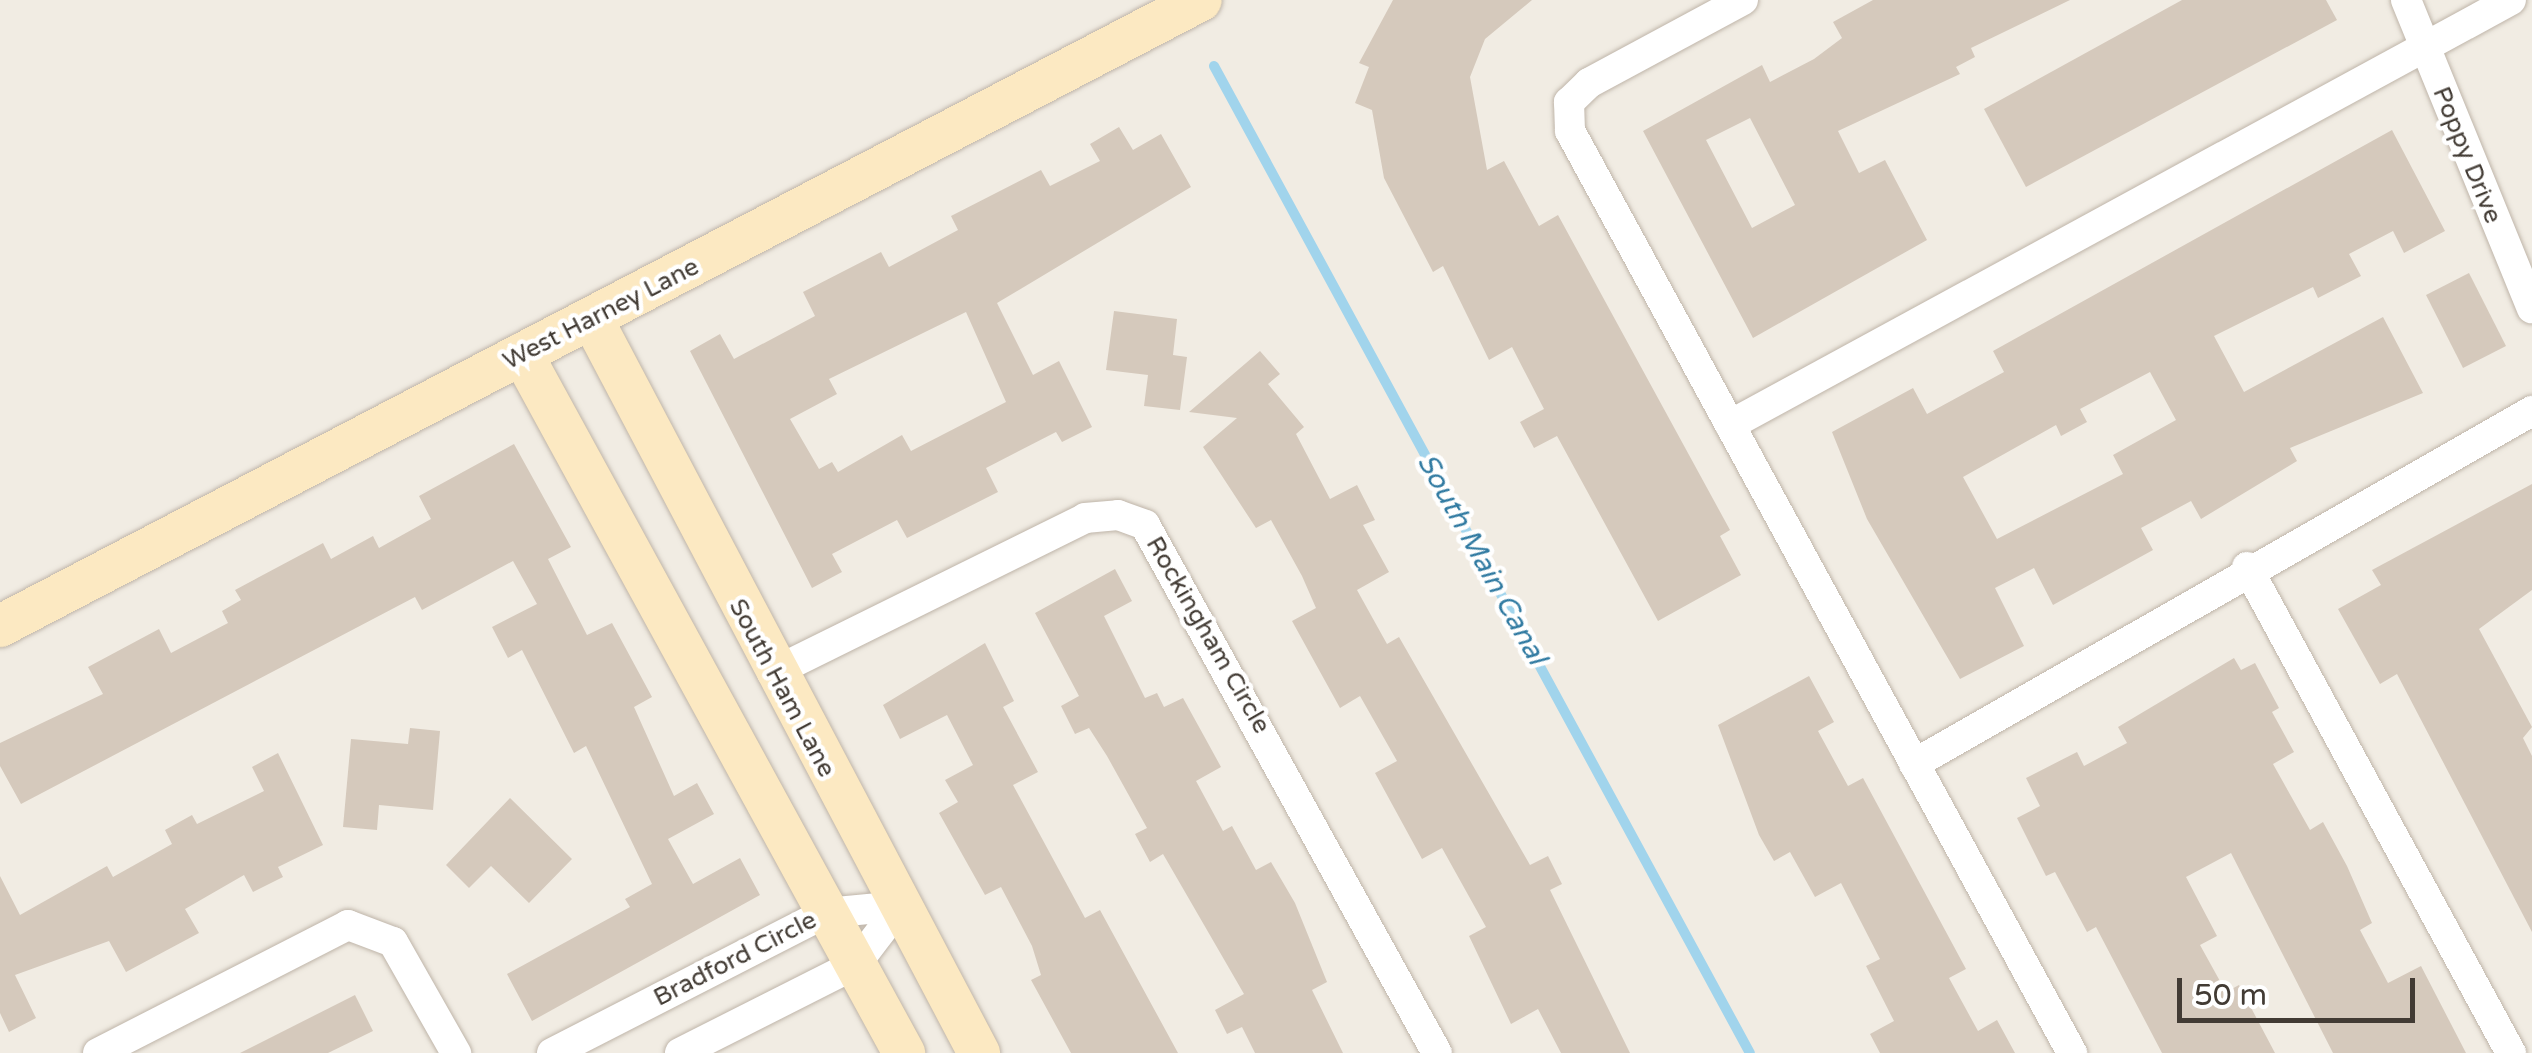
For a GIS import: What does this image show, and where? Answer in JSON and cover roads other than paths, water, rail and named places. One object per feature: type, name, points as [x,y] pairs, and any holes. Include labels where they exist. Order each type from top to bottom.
[{"type":"main road","name":"West Harney Lane","points":[[0,626],[1201,0]]},
{"type":"main road","name":"South Ham Lane","points":[[592,319],[772,673],[980,1053]]},
{"type":"main road","points":[[522,354],[904,1053]]},
{"type":"street","points":[[1743,0],[1569,102],[1570,131],[2072,1053]]},
{"type":"street","name":"Poppy Drive","points":[[2406,0],[2532,308]]},
{"type":"street","points":[[1730,425],[2510,0]]},
{"type":"street","points":[[1914,764],[2248,567],[2532,411]]},
{"type":"street","name":"Rockingham Circle","points":[[772,673],[1084,518],[1118,515],[1144,526],[1437,1053]]},
{"type":"street","points":[[2248,567],[2511,1053]]},
{"type":"street","points":[[680,1053],[856,964],[900,906]]},
{"type":"street","name":"Bradford Circle","points":[[552,1053],[826,912],[900,906]]},
{"type":"street","points":[[98,1053],[348,926],[394,942],[456,1053]]},
{"type":"waterway","name":"South Main Canal","points":[[1214,66],[1750,1053]]}]
